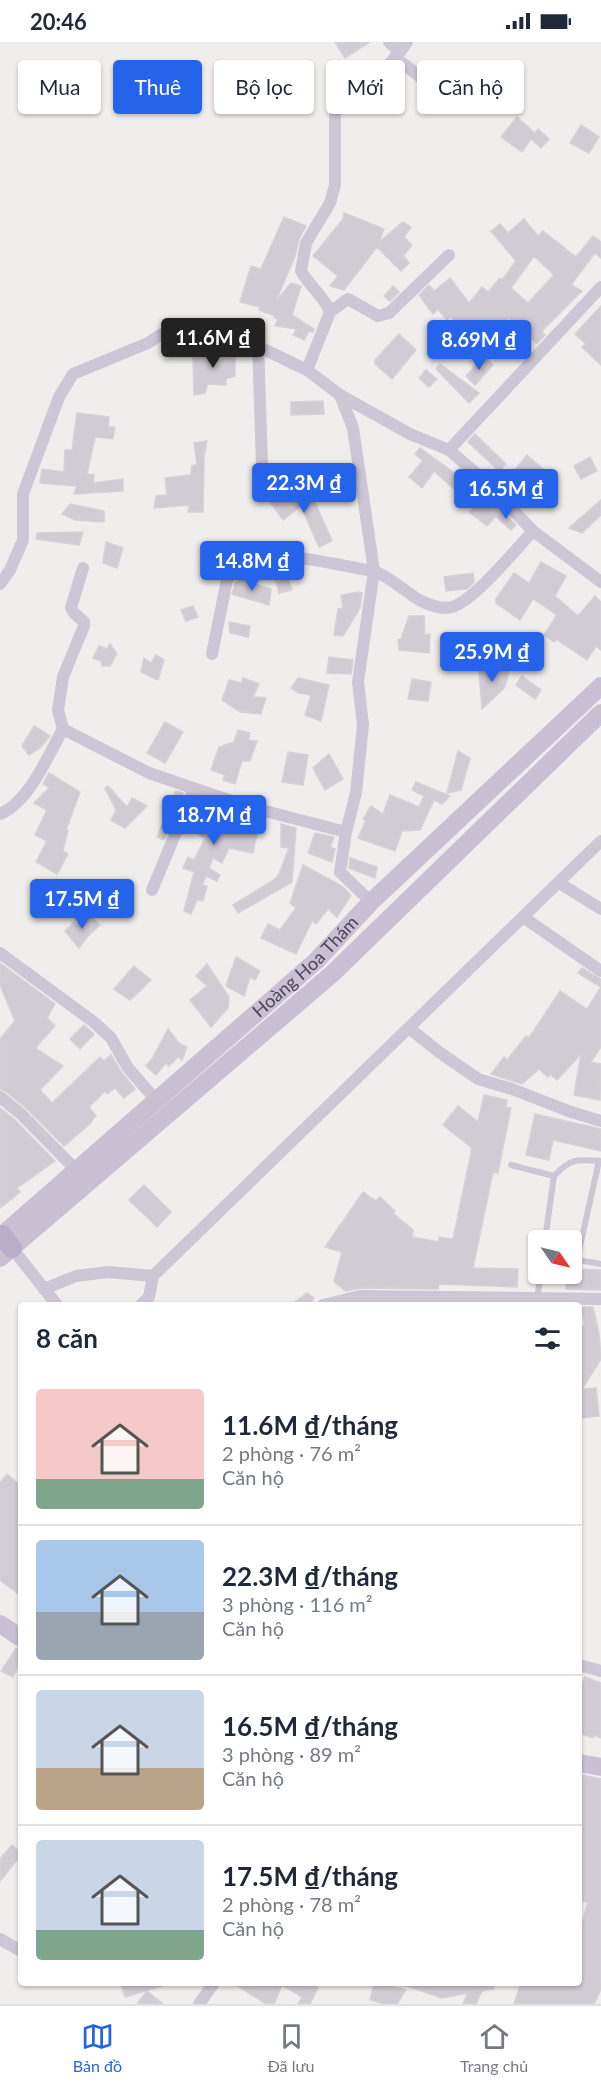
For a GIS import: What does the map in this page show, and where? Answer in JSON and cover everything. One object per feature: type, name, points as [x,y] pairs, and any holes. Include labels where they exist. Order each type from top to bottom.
[{"type":"main road","name":"Hoàng Hoa Thám","points":[[3,1245],[76,1170],[316,961],[371,902],[601,686]]},
{"type":"main road","name":"Hoàng Hoa Thám","points":[[3,1245],[332,974],[601,712]]},
{"type":"main road","points":[[0,1624],[18,1636]]},
{"type":"main road","points":[[582,1764],[601,1767]]},
{"type":"street","points":[[389,42],[417,66]]},
{"type":"street","points":[[330,312],[328,306],[308,284],[301,271],[306,243],[333,196],[335,110],[338,102],[345,95],[383,69],[401,50]]},
{"type":"street","points":[[307,370],[330,312],[344,300],[348,299],[378,316],[389,313],[449,255]]},
{"type":"street","points":[[449,450],[601,287]]},
{"type":"street","points":[[0,584],[10,570],[23,540],[23,494],[59,398],[73,374],[116,357],[160,335],[211,330],[230,333],[258,345],[307,370],[340,395],[410,434],[449,450],[484,480],[532,531],[601,582]]},
{"type":"street","points":[[258,345],[263,494]]},
{"type":"street","points":[[340,395],[353,428],[374,572],[358,682],[363,725],[356,793],[346,832],[340,872],[371,902]]},
{"type":"street","points":[[212,654],[227,580],[232,572],[252,569],[276,558],[291,558],[374,572],[438,608],[453,607],[471,596],[532,531]]},
{"type":"street","points":[[0,814],[13,807],[29,788],[63,729],[58,710],[63,677],[84,626],[84,622],[72,608],[83,567]]},
{"type":"street","points":[[63,729],[149,773],[246,806],[346,832]]},
{"type":"street","points":[[152,890],[194,789]]},
{"type":"street","points":[[144,1302],[149,1297],[153,1276],[601,841]]},
{"type":"street","points":[[559,883],[601,909]]},
{"type":"street","points":[[523,917],[601,971]]},
{"type":"street","points":[[0,953],[95,1023],[111,1038],[128,1068],[156,1100]]},
{"type":"street","points":[[409,1028],[478,1079],[513,1089],[571,1112],[601,1120]]},
{"type":"street","points":[[0,1097],[21,1114],[76,1170]]},
{"type":"street","points":[[3,1245],[55,1302]]},
{"type":"street","points":[[44,1289],[76,1276],[97,1273],[153,1276]]},
{"type":"street","points":[[335,1302],[360,1296],[601,1299]]},
{"type":"street","points":[[582,1666],[601,1671]]},
{"type":"street","points":[[0,1940],[18,1949]]},
{"type":"street","points":[[199,2004],[212,1986]]},
{"type":"lane","points":[[546,1230],[554,1176],[566,1163],[580,1159],[600,1161],[582,1230]]},
{"type":"lane","points":[[512,1165],[554,1176]]},
{"type":"lane","points":[[582,1261],[601,1264]]},
{"type":"lane","points":[[537,1298],[539,1284]]},
{"type":"building","points":[[335,42],[370,42],[345,58]]},
{"type":"building","points":[[517,117],[535,133],[538,129],[549,139],[541,148],[531,139],[522,152],[501,137]]},
{"type":"building","points":[[581,125],[599,137],[589,153],[570,143]]},
{"type":"building","points":[[344,213],[384,229],[379,242],[403,222],[411,227],[404,237],[412,245],[403,256],[409,263],[401,271],[377,247],[344,290],[330,286],[338,276],[313,256],[343,219]]},
{"type":"building","points":[[284,217],[306,226],[276,301],[291,283],[301,286],[292,315],[314,329],[313,332],[309,331],[304,340],[293,335],[297,329],[275,326],[278,319],[259,310],[260,307],[240,302],[251,266],[261,269]]},
{"type":"building","points":[[524,219],[538,236],[543,231],[576,257],[593,236],[601,242],[601,258],[595,253],[571,285],[582,291],[542,331],[545,335],[537,344],[509,318],[487,347],[450,317],[447,320],[438,309],[433,314],[419,295],[429,285],[434,291],[450,278],[469,303],[482,287],[488,292],[500,278],[502,280],[516,261],[491,231],[500,224],[508,233]],"holes":[[[534,256],[554,275],[528,303],[511,288]]]},
{"type":"building","points":[[393,286],[399,292],[390,301],[384,296]]},
{"type":"building","points":[[601,306],[601,365],[582,347],[586,344],[575,334]]},
{"type":"building","points":[[399,334],[416,350],[392,379],[375,364],[375,360]]},
{"type":"building","points":[[215,348],[235,348],[235,376],[226,379],[226,385],[208,384],[205,393],[194,395],[193,356],[214,356]]},
{"type":"building","points":[[484,356],[493,365],[475,385],[466,376]]},
{"type":"building","points":[[440,364],[479,393],[469,403],[436,369]]},
{"type":"building","points":[[426,370],[437,379],[429,387],[419,378]]},
{"type":"building","points":[[323,401],[324,414],[291,415],[291,402]]},
{"type":"building","points":[[77,413],[109,417],[108,427],[115,427],[113,439],[95,437],[87,474],[94,475],[93,483],[123,479],[123,491],[74,494],[77,486],[40,483],[42,469],[64,472],[65,450],[72,450]]},
{"type":"building","points":[[475,434],[506,464],[499,471],[468,442]]},
{"type":"building","points":[[207,441],[203,462],[203,512],[188,512],[189,505],[154,508],[156,496],[167,495],[165,478],[191,475],[192,466],[197,464],[194,443]]},
{"type":"building","points":[[420,448],[456,474],[460,470],[501,510],[487,526],[469,512],[474,507],[434,471],[422,488],[409,477],[423,461],[415,454]]},
{"type":"building","points":[[527,455],[543,469],[523,493],[507,479]]},
{"type":"building","points":[[590,457],[597,471],[581,479],[574,466]]},
{"type":"building","points":[[310,491],[332,541],[319,547],[301,506],[283,520],[270,502],[295,493]]},
{"type":"building","points":[[601,500],[601,515],[582,533],[569,528]]},
{"type":"building","points":[[70,504],[104,511],[104,522],[75,520],[62,514]]},
{"type":"building","points":[[501,510],[516,525],[511,530],[495,516]]},
{"type":"building","points":[[83,532],[79,545],[36,539],[37,533]]},
{"type":"building","points":[[106,542],[123,548],[117,568],[103,563]]},
{"type":"building","points":[[541,562],[566,576],[555,596],[578,616],[595,596],[601,602],[601,650],[596,646],[587,660],[556,639],[554,642],[544,635],[557,615],[533,599],[520,620],[496,603],[496,599],[514,573],[529,583]]},
{"type":"building","points":[[286,571],[292,590],[279,593],[275,578]]},
{"type":"building","points":[[473,573],[474,582],[467,589],[446,591],[444,577]]},
{"type":"building","points":[[240,579],[271,589],[269,605],[232,594],[235,583]]},
{"type":"building","points":[[362,593],[360,608],[343,636],[334,635],[338,609],[343,608],[341,595]]},
{"type":"building","points":[[193,606],[198,617],[186,621],[181,610]]},
{"type":"building","points":[[409,616],[424,616],[425,635],[430,634],[429,653],[399,650],[398,640],[401,639]]},
{"type":"building","points":[[229,622],[250,626],[248,637],[230,633]]},
{"type":"building","points":[[486,633],[516,640],[514,651],[483,644]]},
{"type":"building","points":[[110,644],[117,654],[110,666],[102,666],[101,661],[93,658],[99,646],[107,649]]},
{"type":"building","points":[[156,655],[164,660],[158,680],[141,672],[144,658],[151,663]]},
{"type":"building","points":[[329,657],[353,660],[351,674],[327,673]]},
{"type":"building","points":[[510,667],[505,687],[482,709],[479,670]]},
{"type":"building","points":[[522,676],[541,690],[535,699],[516,685]]},
{"type":"building","points":[[243,678],[259,684],[253,697],[266,698],[261,714],[240,712],[222,700],[229,680],[241,683]]},
{"type":"building","points":[[298,678],[329,685],[321,721],[305,715],[311,695],[299,693],[291,688]]},
{"type":"building","points":[[412,679],[431,682],[428,701],[408,699]]},
{"type":"building","points":[[165,722],[183,732],[165,763],[147,753]]},
{"type":"building","points":[[34,726],[50,736],[41,747],[29,755],[22,746]]},
{"type":"building","points":[[238,730],[250,733],[248,740],[257,741],[250,761],[242,761],[235,784],[223,780],[225,775],[211,770],[219,747],[234,742]]},
{"type":"building","points":[[458,751],[470,758],[461,790],[447,793]]},
{"type":"building","points":[[288,752],[308,755],[303,785],[282,782]]},
{"type":"building","points":[[329,754],[343,779],[325,790],[313,768]]},
{"type":"building","points":[[49,773],[80,792],[66,830],[68,830],[63,851],[68,854],[57,874],[36,862],[47,841],[35,835],[47,810],[34,803],[49,788],[43,784]]},
{"type":"building","points":[[416,782],[450,796],[442,804],[434,800],[420,830],[402,831],[395,851],[358,838],[366,820],[363,819],[371,806],[383,814],[390,795],[419,807],[424,796],[412,790]]},
{"type":"building","points":[[108,786],[127,807],[132,798],[147,806],[125,828],[111,820],[116,810],[105,788]]},
{"type":"building","points":[[176,791],[183,793],[164,840],[157,837]]},
{"type":"building","points":[[199,799],[207,803],[206,808],[245,820],[244,828],[258,830],[253,853],[229,848],[222,863],[213,858],[209,868],[220,875],[217,881],[206,876],[202,885],[207,886],[203,901],[197,900],[191,914],[184,911],[194,872],[183,868],[188,857],[194,860],[205,838],[187,828]]},
{"type":"building","points":[[281,824],[296,828],[292,882],[238,913],[233,905],[275,879],[279,874],[289,848],[281,847]]},
{"type":"building","points":[[315,833],[334,837],[330,847],[335,849],[332,862],[308,853]]},
{"type":"building","points":[[350,858],[377,867],[375,878],[349,868]]},
{"type":"building","points":[[303,865],[342,886],[351,895],[337,917],[328,909],[316,924],[312,921],[296,954],[261,938],[268,924],[280,930],[296,908],[290,903]]},
{"type":"building","points":[[87,913],[100,925],[79,948],[65,931],[74,922],[77,925]]},
{"type":"building","points":[[236,957],[260,971],[255,980],[250,977],[244,996],[226,986]]},
{"type":"building","points":[[0,963],[55,1004],[47,1018],[55,1026],[35,1048],[63,1066],[40,1090],[52,1103],[100,1057],[104,1061],[111,1055],[135,1089],[124,1098],[115,1088],[107,1094],[105,1091],[89,1107],[96,1116],[92,1122],[64,1146],[26,1108],[0,1089],[0,1039],[15,1021],[0,985]]},
{"type":"building","points":[[207,964],[229,997],[228,1008],[211,1027],[190,1000],[207,986],[196,976]]},
{"type":"building","points":[[134,966],[151,980],[130,1000],[114,989]]},
{"type":"building","points":[[582,968],[601,979],[601,987],[578,973]]},
{"type":"building","points":[[601,987],[601,1047],[591,1062],[601,1064],[600,1100],[574,1095],[581,1054],[557,1080],[550,1074],[548,1077],[539,1069],[522,1084],[491,1074],[504,1057],[507,1060],[526,1036],[529,1038],[560,991],[587,1009]]},
{"type":"building","points":[[84,1025],[94,1034],[80,1049],[70,1039]]},
{"type":"building","points":[[168,1029],[180,1044],[187,1047],[182,1060],[178,1057],[169,1066],[166,1063],[156,1075],[146,1066]]},
{"type":"building","points":[[484,1095],[507,1100],[506,1107],[511,1108],[498,1173],[493,1172],[473,1268],[518,1269],[517,1287],[439,1284],[438,1289],[360,1288],[346,1291],[334,1282],[342,1252],[325,1247],[363,1192],[376,1201],[380,1197],[395,1211],[393,1213],[413,1230],[412,1237],[439,1242],[439,1237],[453,1239],[472,1148],[443,1125],[458,1106],[478,1122]]},
{"type":"building","points":[[0,1108],[55,1161],[17,1188],[20,1192],[0,1208]]},
{"type":"building","points":[[535,1114],[601,1129],[601,1151],[553,1140],[549,1160],[526,1155]]},
{"type":"building","points":[[144,1185],[171,1212],[157,1227],[129,1200]]},
{"type":"building","points":[[582,1269],[601,1270],[601,1290],[566,1289],[566,1284],[582,1284]]},
{"type":"building","points":[[307,1293],[314,1298],[312,1302],[295,1302]]},
{"type":"building","points":[[582,1307],[593,1307],[599,1333],[601,1359],[582,1389],[582,1326],[585,1326]]},
{"type":"building","points":[[596,1388],[599,1416],[582,1418],[582,1389]]},
{"type":"building","points":[[7,1474],[18,1483],[18,1594],[0,1580],[0,1483]]},
{"type":"building","points":[[16,1648],[18,1648],[18,1666],[13,1677],[1,1671]]},
{"type":"building","points":[[585,1677],[601,1683],[601,1738],[582,1734],[582,1685]]},
{"type":"building","points":[[582,1775],[601,1779],[601,1989],[594,2004],[514,2004],[520,1986],[582,1986],[582,1923],[588,1902],[582,1901]]},
{"type":"building","points":[[12,1845],[18,1850],[18,1859],[0,1881],[0,1859]]},
{"type":"building","points":[[122,1986],[162,1986],[125,1997]]},
{"type":"building","points":[[238,1986],[282,1986],[274,2004],[266,2004]]},
{"type":"building","points":[[284,1986],[318,1988],[310,2004],[298,2004],[302,1997]]},
{"type":"building","points":[[373,1986],[391,1986],[406,1990],[397,2004],[370,2000]]},
{"type":"building","points":[[407,1986],[494,1986],[494,1989],[482,1991],[476,2004],[463,2004],[468,1993],[442,1998]]},
{"type":"building","points":[[147,1991],[163,2004],[137,2004]]}]
